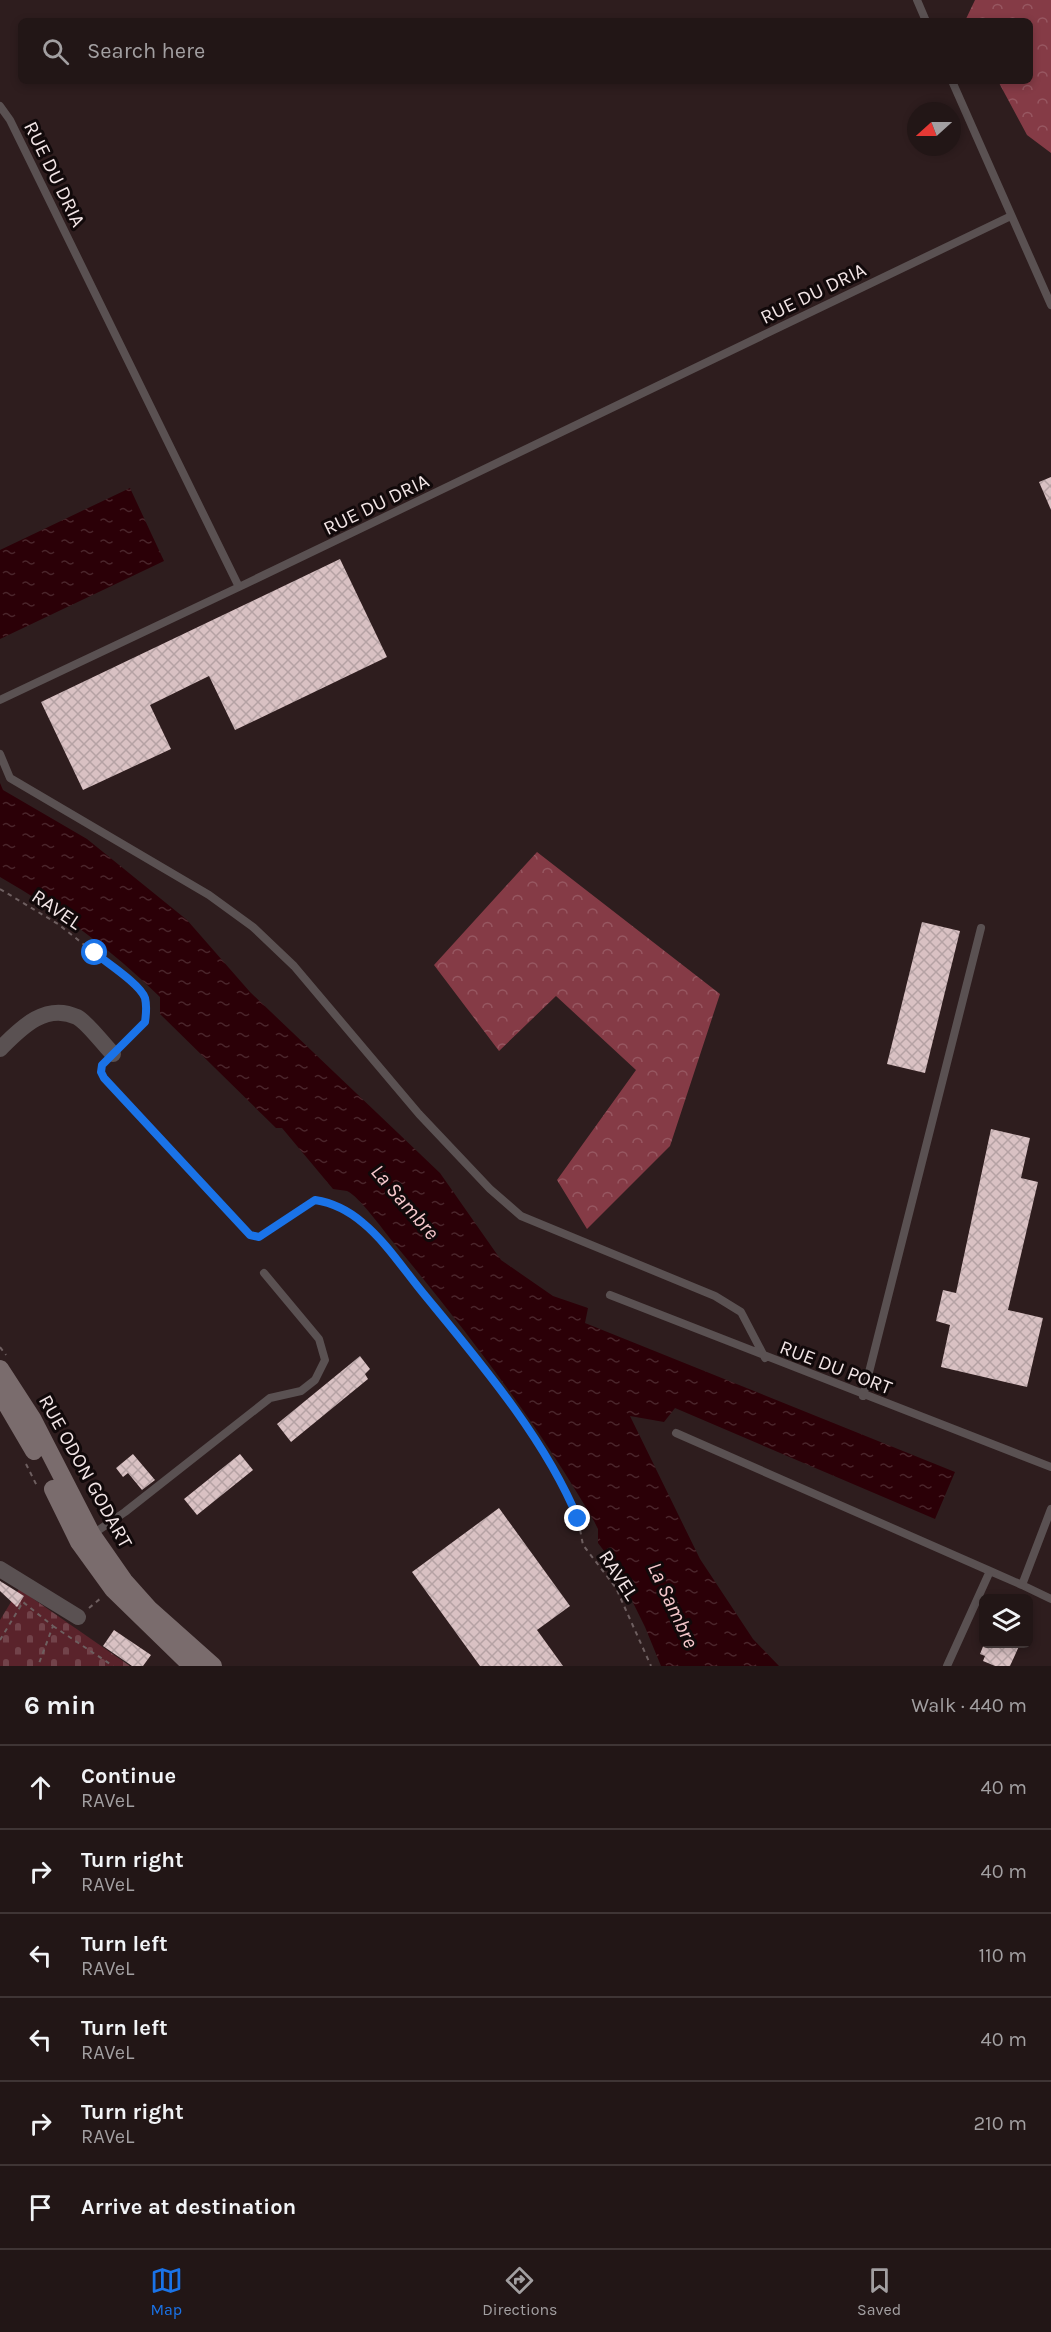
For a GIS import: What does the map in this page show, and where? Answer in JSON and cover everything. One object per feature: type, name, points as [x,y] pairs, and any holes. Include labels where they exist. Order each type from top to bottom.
[{"type":"main road","name":"RUE ODON GODART","points":[[0,1369],[33,1420],[86,1539],[149,1609],[213,1666]]},
{"type":"main road","name":"RUE ODON GODART","points":[[0,1393],[26,1433],[113,1589],[192,1666]]},
{"type":"street","points":[[0,1049],[30,1020],[55,1013],[77,1017],[113,1054]]},
{"type":"street","points":[[0,1569],[78,1617]]},
{"type":"lane","points":[[917,0],[925,18]]},
{"type":"lane","points":[[953,84],[1051,306]]},
{"type":"lane","name":"RUE DU DRIA","points":[[0,106],[26,152],[238,587],[1011,216]]},
{"type":"lane","points":[[0,700],[238,587]]},
{"type":"lane","points":[[0,754],[10,778],[209,895],[253,927],[294,966],[419,1114],[490,1189],[521,1216],[715,1296],[741,1312],[765,1358]]},
{"type":"lane","points":[[863,1396],[981,928]]},
{"type":"lane","points":[[86,1539],[126,1512],[270,1398],[301,1391],[315,1380],[325,1359],[319,1339],[264,1273]]},
{"type":"lane","name":"RUE DU PORT","points":[[610,1295],[765,1358],[1051,1467]]},
{"type":"lane","points":[[676,1433],[1051,1599]]},
{"type":"lane","points":[[1022,1585],[1051,1509]]},
{"type":"lane","points":[[947,1666],[990,1571]]},
{"type":"path","name":"RAVEL","points":[[0,889],[58,924],[140,989],[145,998],[145,1022],[102,1065],[101,1072],[104,1078],[250,1235],[259,1237],[315,1200],[332,1202],[366,1225],[453,1330],[522,1422],[567,1491],[578,1519],[583,1545],[616,1588],[651,1666]]},
{"type":"path","points":[[0,1640],[23,1602],[53,1626],[113,1666]]},
{"type":"path","points":[[38,1666],[53,1626]]},
{"type":"green space","points":[[975,0],[1051,0],[1051,153],[1027,135],[1000,84],[1033,84],[1033,18],[966,18]]},
{"type":"green space","points":[[537,852],[720,994],[670,1146],[587,1229],[557,1180],[636,1070],[556,996],[499,1051],[434,965]]},
{"type":"green space","points":[[19,1589],[130,1666],[0,1666],[0,1620]]},
{"type":"water","points":[[130,488],[164,561],[0,639],[0,550]]},
{"type":"water","name":"La Sambre","points":[[0,783],[3,790],[87,839],[187,920],[250,992],[440,1173],[501,1260],[553,1296],[588,1308],[585,1323],[955,1472],[935,1519],[675,1408],[664,1422],[630,1416],[700,1559],[753,1639],[779,1666],[661,1666],[614,1564],[598,1543],[598,1529],[572,1484],[499,1377],[371,1214],[352,1194],[333,1189],[282,1128],[276,1128],[160,1014],[160,997],[142,980],[84,932],[43,903],[0,877]]},
{"type":"building","points":[[1051,477],[1051,510],[1039,482]]},
{"type":"building","points":[[340,559],[387,657],[235,730],[209,676],[150,705],[171,749],[83,790],[41,702]]},
{"type":"building","points":[[922,922],[960,931],[925,1073],[887,1064]]},
{"type":"building","points":[[991,1129],[1030,1138],[1021,1178],[1038,1182],[1008,1310],[1043,1318],[1027,1387],[941,1367],[950,1325],[936,1321],[943,1290],[956,1293]]},
{"type":"building","points":[[360,1356],[370,1369],[365,1374],[368,1379],[291,1442],[277,1424]]},
{"type":"building","points":[[133,1454],[155,1480],[142,1490],[128,1473],[123,1477],[116,1468]]},
{"type":"building","points":[[240,1454],[253,1470],[197,1515],[184,1499]]},
{"type":"building","points":[[499,1508],[570,1606],[537,1630],[563,1666],[480,1666],[412,1572]]},
{"type":"building","points":[[0,1581],[24,1596],[17,1607],[0,1591]]},
{"type":"building","points":[[114,1630],[151,1655],[143,1666],[132,1666],[103,1646]]},
{"type":"building","points":[[982,1648],[1018,1648],[1010,1666],[995,1666],[983,1661],[985,1656],[980,1654]]},
{"type":"route","points":[[95,953],[140,989],[145,998],[146,1008],[145,1022],[102,1065],[101,1072],[104,1078],[250,1235],[259,1237],[315,1200],[332,1202],[366,1225],[453,1330],[522,1422],[567,1491],[578,1519]]}]
